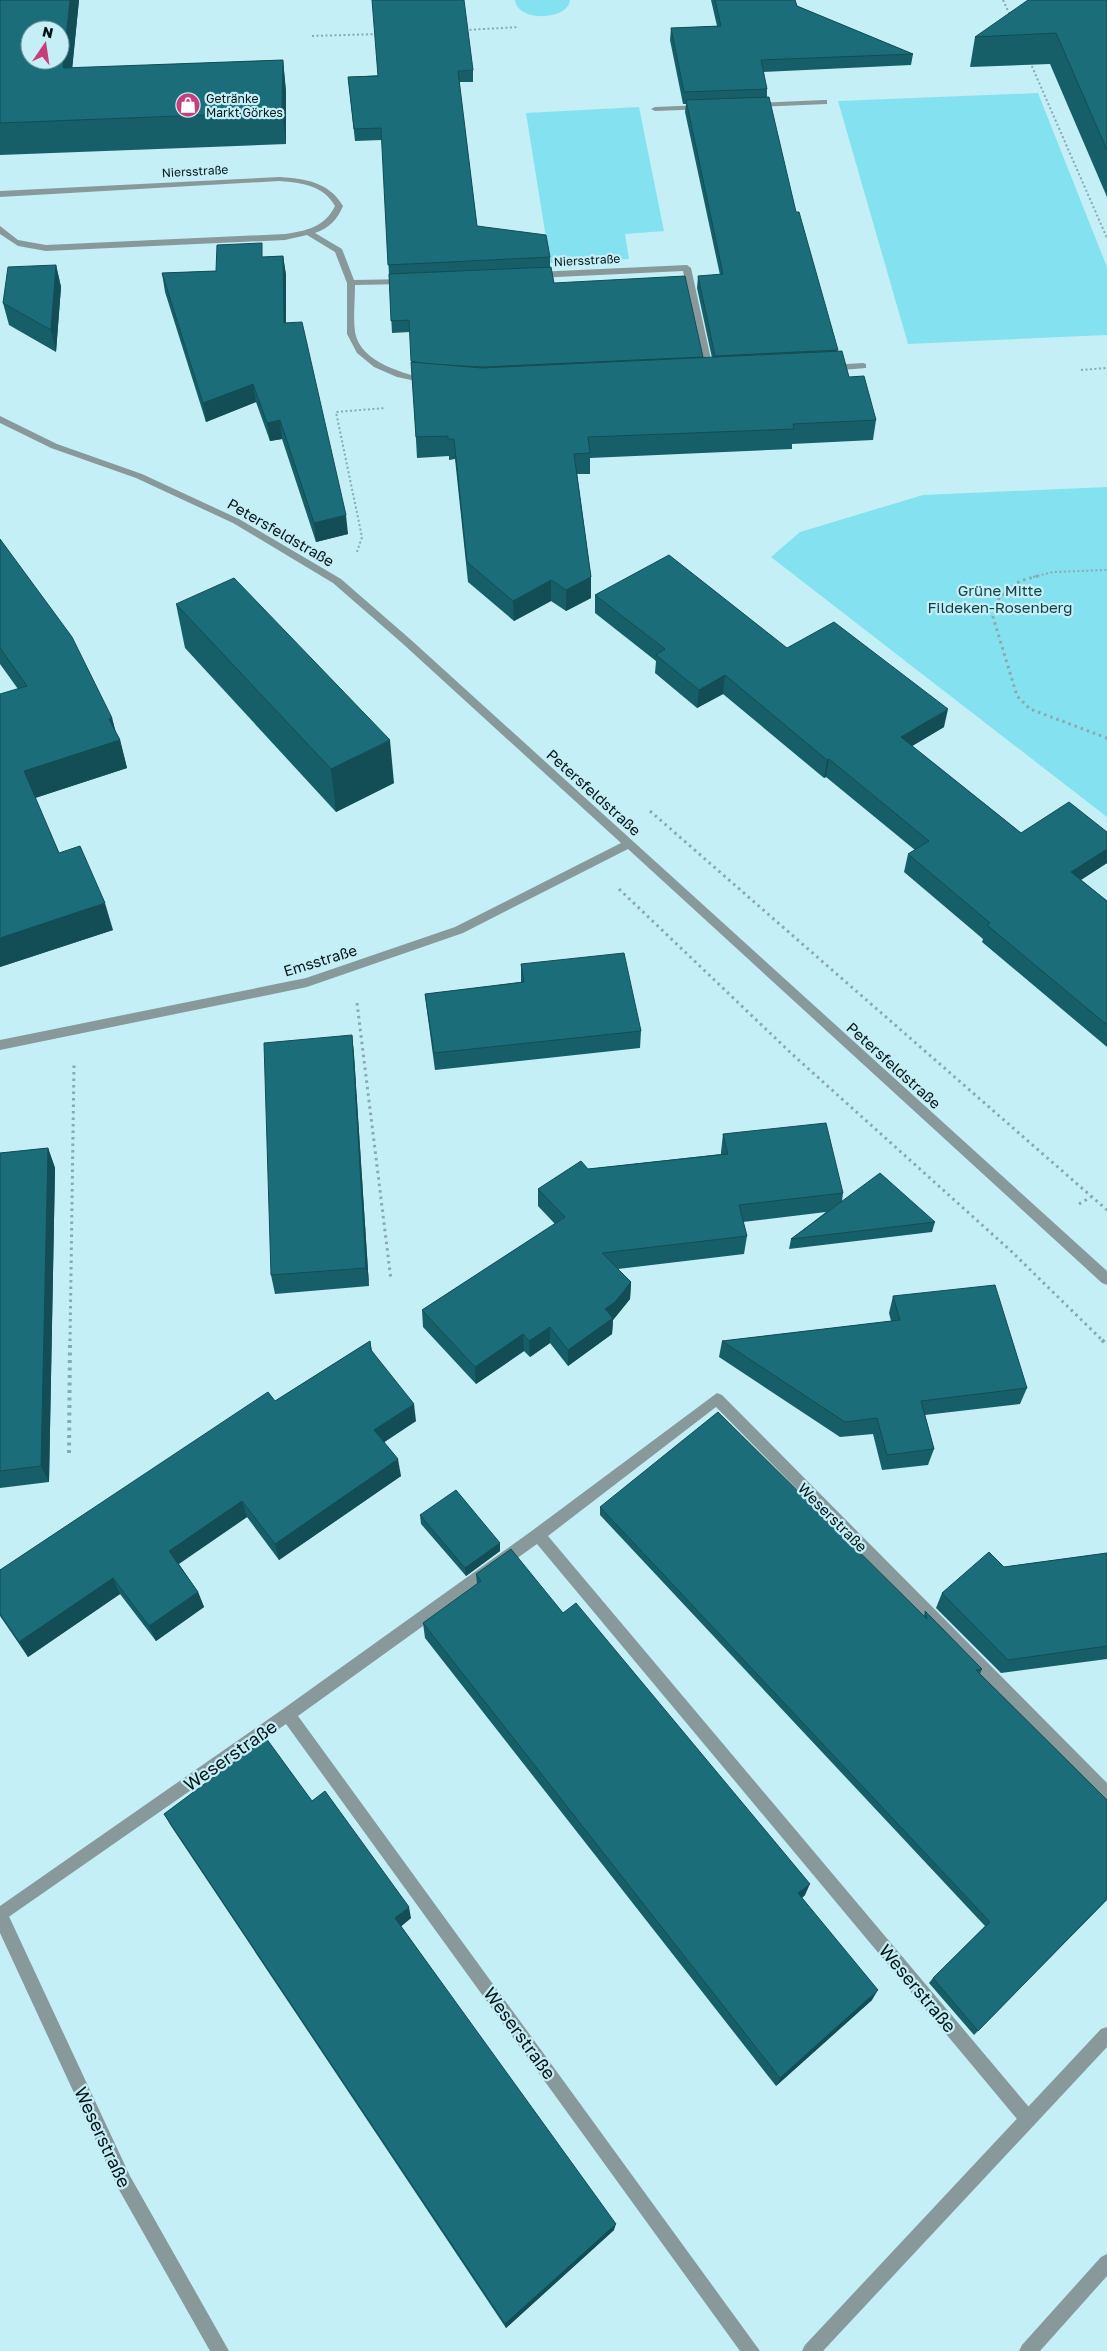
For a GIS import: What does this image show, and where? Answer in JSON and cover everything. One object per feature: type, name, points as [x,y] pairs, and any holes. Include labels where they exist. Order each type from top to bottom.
[{"type":"street","points":[[745,106],[824,102]]},
{"type":"street","points":[[655,109],[715,107]]},
{"type":"street","name":"Niersstraße","points":[[0,194],[280,179],[302,181],[328,191],[334,195],[339,206],[335,217],[325,225],[309,232],[285,237],[46,248],[18,244],[4,236],[0,229]]},
{"type":"street","points":[[309,232],[339,251],[351,283],[351,334],[360,351],[378,366],[400,375],[432,382]]},
{"type":"street","name":"Niersstraße","points":[[529,275],[687,268],[709,373]]},
{"type":"street","points":[[351,283],[420,280]]},
{"type":"street","points":[[815,368],[863,366]]},
{"type":"street","name":"Petersfeldstraße","points":[[0,419],[54,446],[139,476],[236,521],[337,581],[406,641],[1107,1279]]},
{"type":"street","name":"Emsstraße","points":[[0,1044],[307,982],[459,930],[628,844]]},
{"type":"street","name":"Weserstraße","points":[[220,2351],[124,2182],[0,1916],[288,1714],[538,1535],[717,1399],[1107,1794]]},
{"type":"street","name":"Weserstraße","points":[[538,1535],[1028,2119]]},
{"type":"street","name":"Weserstraße","points":[[288,1714],[751,2351]]},
{"type":"street","points":[[811,2351],[1107,2035]]},
{"type":"street","points":[[1028,2351],[1107,2263]]},
{"type":"path","points":[[1003,0],[1011,18]]},
{"type":"path","points":[[463,30],[519,27]]},
{"type":"path","points":[[312,36],[381,34]]},
{"type":"path","points":[[1027,54],[1107,238]]},
{"type":"path","points":[[1080,370],[1107,368]]},
{"type":"path","points":[[337,581],[357,554],[362,537],[336,412],[412,405],[432,382]]},
{"type":"path","points":[[1107,570],[1053,572],[1020,581],[999,597],[993,617],[1017,696],[1030,709],[1107,738]]},
{"type":"path","points":[[353,966],[391,1280]]},
{"type":"path","points":[[69,1453],[75,1030]]},
{"type":"green space","points":[[515,0],[570,0],[567,7],[561,12],[542,16],[524,12],[518,7]]},
{"type":"green space","points":[[1038,93],[1107,267],[1107,335],[908,344],[838,101]]},
{"type":"green space","points":[[639,107],[664,231],[625,234],[629,259],[550,263],[526,113]]},
{"type":"green space","name":"Grüne Mitte Fildeken-Rosenberg","points":[[1107,487],[1107,817],[771,557],[800,532],[923,495]]},
{"type":"building","points":[[0,0],[70,0],[68,20],[20,20],[20,70],[70,70],[70,68],[283,60],[282,112],[0,123]]},
{"type":"building","points":[[372,0],[464,0],[473,70],[458,71],[477,226],[546,235],[550,257],[388,265],[381,128],[354,129],[348,77],[378,76]]},
{"type":"building","points":[[715,0],[795,0],[797,6],[913,54],[761,60],[767,89],[684,92],[671,28],[721,26]]},
{"type":"building","points":[[1028,0],[1107,0],[1107,150],[1056,33],[975,37]]},
{"type":"building","points":[[769,97],[796,212],[799,212],[838,350],[715,356],[698,276],[723,274],[686,100]]},
{"type":"building","points":[[262,243],[262,257],[283,256],[284,323],[302,322],[346,515],[314,523],[280,420],[267,423],[253,384],[203,403],[162,273],[216,271],[217,245]]},
{"type":"building","points":[[56,265],[51,330],[3,303],[8,267]]},
{"type":"building","points":[[551,267],[554,283],[685,276],[703,357],[483,367],[426,364],[411,361],[409,320],[391,321],[389,274]]},
{"type":"building","points":[[842,351],[849,377],[864,376],[876,420],[793,424],[794,429],[588,437],[590,453],[574,454],[591,577],[566,590],[551,580],[513,601],[467,562],[454,439],[448,439],[448,436],[416,437],[411,362],[482,368]]},
{"type":"building","points":[[0,539],[72,637],[112,718],[109,719],[120,740],[24,771],[59,853],[80,846],[105,903],[0,938],[0,694],[27,686],[0,648]]},
{"type":"building","points":[[669,555],[787,648],[834,622],[948,709],[901,737],[1021,833],[1069,802],[1107,832],[1107,849],[1071,872],[1107,901],[1107,1025],[987,925],[990,923],[908,854],[929,841],[829,759],[827,760],[725,675],[699,690],[656,655],[665,649],[595,595]]},
{"type":"building","points":[[234,578],[390,740],[331,769],[176,604]]},
{"type":"building","points":[[624,953],[641,1031],[434,1053],[425,994],[524,982],[521,964]]},
{"type":"building","points":[[352,1035],[366,1268],[271,1275],[264,1043]]},
{"type":"building","points":[[826,1123],[843,1193],[739,1205],[747,1236],[602,1253],[631,1282],[615,1302],[605,1309],[613,1318],[568,1350],[550,1327],[529,1341],[523,1334],[475,1367],[422,1310],[565,1217],[538,1189],[581,1161],[588,1169],[728,1154],[723,1134]]},
{"type":"building","points":[[48,1148],[41,1466],[0,1471],[0,1153]]},
{"type":"building","points":[[880,1173],[935,1222],[791,1239]]},
{"type":"building","points":[[995,1285],[1027,1388],[921,1401],[934,1449],[887,1455],[877,1418],[845,1422],[722,1341],[900,1320],[893,1296]]},
{"type":"building","points":[[370,1341],[371,1350],[414,1404],[374,1430],[398,1459],[275,1544],[242,1501],[169,1551],[198,1592],[149,1626],[113,1578],[19,1642],[0,1614],[0,1570],[268,1392],[275,1401]]},
{"type":"building","points":[[718,1412],[927,1619],[925,1611],[982,1669],[976,1670],[1107,1800],[1107,1899],[978,2031],[933,1978],[990,1922],[600,1507]]},
{"type":"building","points":[[456,1490],[500,1543],[465,1568],[420,1515]]},
{"type":"building","points":[[511,1549],[563,1613],[576,1603],[810,1884],[798,1893],[878,1990],[780,2078],[423,1623],[481,1581],[476,1574]]},
{"type":"building","points":[[989,1552],[1004,1567],[1107,1553],[1107,1646],[1008,1660],[942,1593]]},
{"type":"building","points":[[266,1738],[312,1801],[325,1791],[409,1907],[395,1918],[616,2224],[505,2324],[164,1814]]},
{"type":"place","name":"Getränke Markt Görkes","points":[[188,105]]}]
